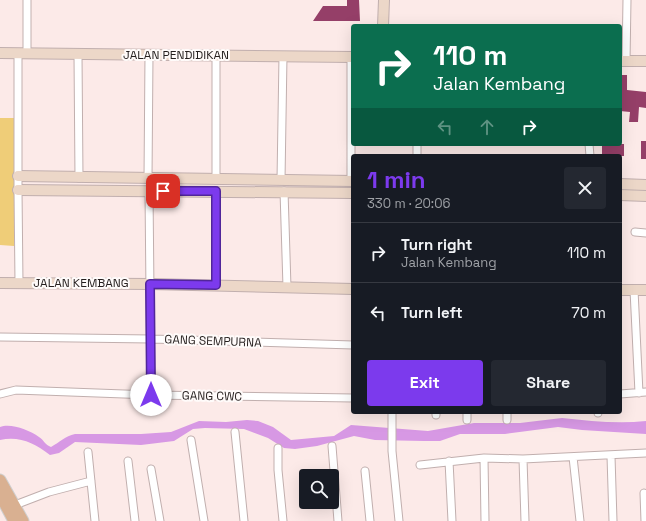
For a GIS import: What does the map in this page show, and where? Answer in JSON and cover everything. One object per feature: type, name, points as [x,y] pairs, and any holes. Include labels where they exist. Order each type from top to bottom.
[{"type":"main road","points":[[0,480],[17,516]]},
{"type":"main road","points":[[0,495],[17,516]]},
{"type":"street","points":[[19,283],[18,176],[23,53],[27,0]]},
{"type":"street","points":[[383,24],[384,0]]},
{"type":"street","points":[[627,0],[623,61],[646,61]]},
{"type":"street","name":"JALAN PENDIDIKAN","points":[[0,53],[351,57]]},
{"type":"street","points":[[148,178],[149,54]]},
{"type":"street","points":[[78,55],[79,178]]},
{"type":"street","points":[[216,56],[216,180]]},
{"type":"street","points":[[281,180],[283,56]]},
{"type":"street","points":[[18,176],[351,181]]},
{"type":"street","points":[[115,178],[115,190]]},
{"type":"street","points":[[268,180],[268,191]]},
{"type":"street","points":[[622,184],[646,185]]},
{"type":"street","points":[[18,190],[284,191],[351,193]]},
{"type":"street","points":[[149,191],[151,395]]},
{"type":"street","points":[[216,191],[216,285]]},
{"type":"street","points":[[284,191],[287,287]]},
{"type":"street","points":[[622,195],[646,196]]},
{"type":"street","points":[[635,232],[646,233]]},
{"type":"street","name":"JALAN KEMBANG","points":[[0,283],[216,285],[351,289]]},
{"type":"street","points":[[622,290],[646,290]]},
{"type":"street","points":[[622,394],[642,392],[634,290]]},
{"type":"street","name":"GANG SEMPURNA","points":[[0,337],[151,339],[351,345]]},
{"type":"street","name":"GANG CWC","points":[[0,394],[16,390],[151,395],[351,398]]},
{"type":"street","points":[[392,414],[392,440],[399,521]]},
{"type":"street","points":[[467,414],[467,420]]},
{"type":"street","points":[[507,414],[507,420]]},
{"type":"street","points":[[234,432],[244,521]]},
{"type":"street","points":[[191,440],[204,521]]},
{"type":"street","points":[[332,446],[338,521]]},
{"type":"street","points":[[278,448],[278,470],[283,521]]},
{"type":"street","points":[[88,452],[95,521]]},
{"type":"street","points":[[420,465],[484,458],[611,456],[646,453]]},
{"type":"street","points":[[611,456],[613,521]]},
{"type":"street","points":[[573,457],[580,521]]},
{"type":"street","points":[[484,458],[485,521]]},
{"type":"street","points":[[523,458],[525,521]]},
{"type":"street","points":[[128,461],[135,521]]},
{"type":"street","points":[[449,461],[452,521]]},
{"type":"street","points":[[151,469],[160,521]]},
{"type":"street","points":[[365,471],[370,521]]},
{"type":"street","points":[[17,516],[49,492],[91,481]]},
{"type":"street","points":[[644,493],[645,521]]},
{"type":"shaded area","points":[[0,118],[14,118],[14,246],[0,245]]},
{"type":"shaded area","points":[[562,418],[614,422],[646,421],[646,434],[558,427],[505,434],[460,434],[440,441],[375,440],[354,436],[317,446],[295,449],[284,448],[268,438],[244,429],[205,428],[193,429],[174,441],[141,445],[75,442],[59,453],[50,455],[32,444],[20,440],[0,440],[0,427],[4,426],[20,428],[30,432],[41,438],[51,447],[65,438],[75,434],[141,434],[171,432],[199,421],[258,421],[273,427],[291,440],[334,436],[351,425],[428,431],[474,423],[520,423]]},
{"type":"building","points":[[347,0],[359,0],[360,21],[313,21],[323,6],[347,6]]},
{"type":"building","points":[[622,75],[627,75],[627,90],[646,92],[646,108],[639,107],[638,122],[629,122],[630,112],[622,111]]},
{"type":"building","points":[[641,141],[646,141],[646,159],[641,159]]},
{"type":"building","points":[[622,144],[624,144],[624,156],[622,156],[622,154],[602,154],[602,146],[622,146]]},
{"type":"route","points":[[151,395],[150,284],[216,285],[216,191],[163,191]]}]
